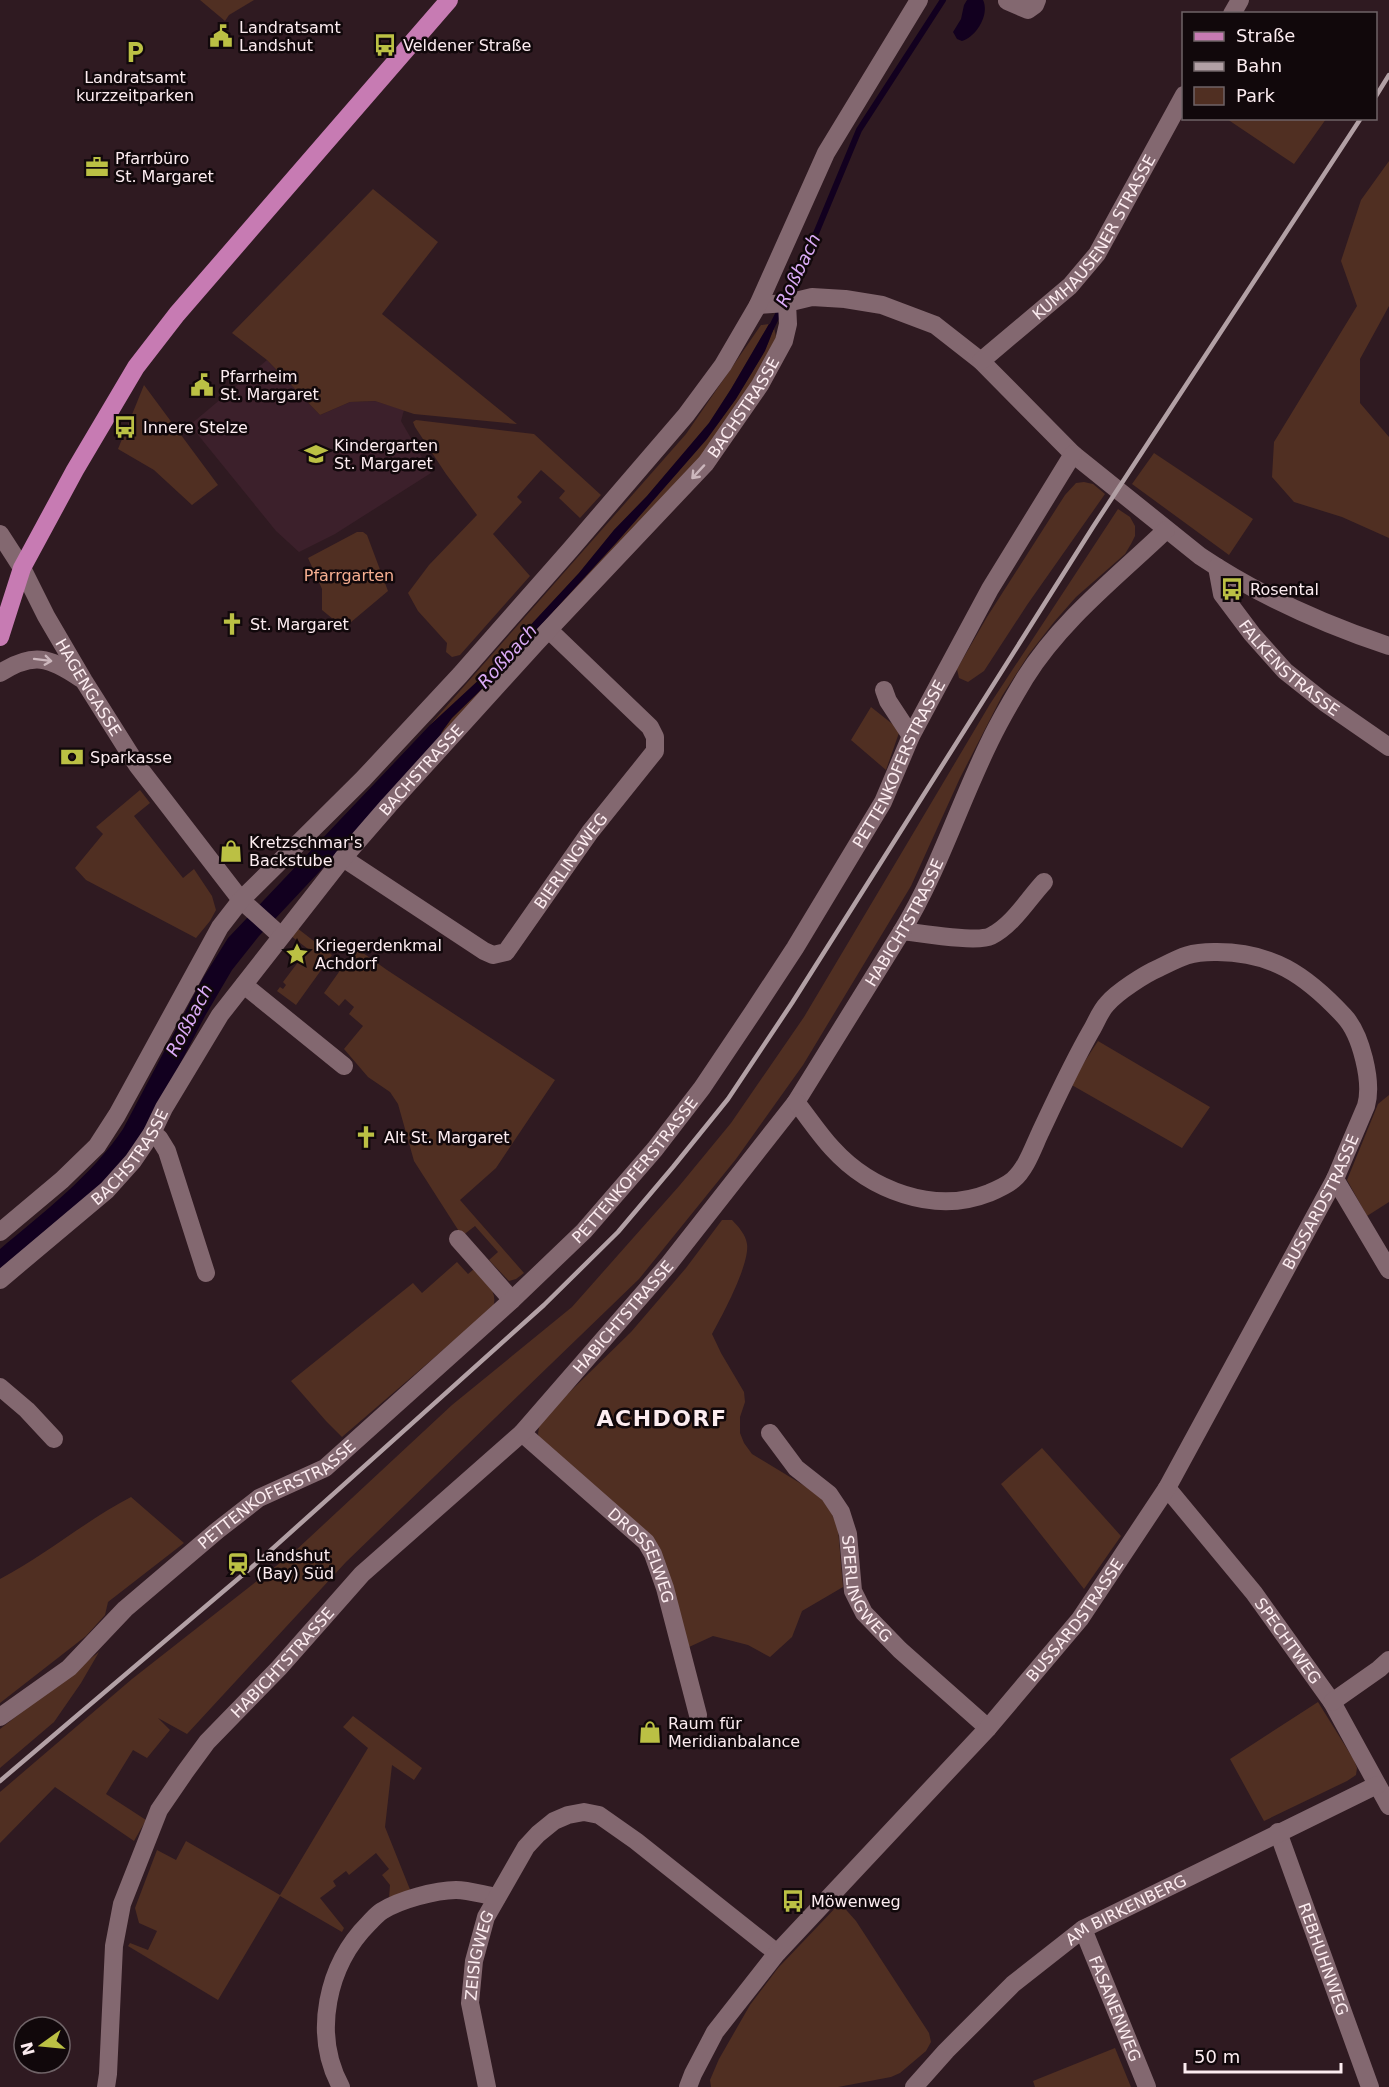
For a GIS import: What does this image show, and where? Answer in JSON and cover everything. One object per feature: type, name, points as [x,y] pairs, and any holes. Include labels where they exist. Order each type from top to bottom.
[{"type":"main road","points":[[0,637],[22,568],[75,470],[143,358],[177,314],[449,0]]},
{"type":"street","name":"BACHSTRASSE","points":[[0,1232],[62,1180],[97,1146],[113,1122],[219,927],[247,905],[466,668],[686,415],[723,365],[779,305],[826,153],[919,0]]},
{"type":"street","points":[[1007,2],[1028,10],[1035,5],[1037,0]]},
{"type":"street","name":"KUMHAUSENER STRASSE","points":[[981,361],[1070,286],[1097,254],[1182,99]]},
{"type":"street","points":[[779,305],[812,297],[845,299],[882,305],[935,325],[981,361],[1073,454],[1136,503],[1167,531],[1217,567],[1320,621],[1389,646]]},
{"type":"street","name":"BACHSTRASSE","points":[[0,1280],[107,1190],[133,1161],[152,1133],[164,1108],[220,1015],[244,985],[275,931],[549,630],[706,463],[760,385],[784,341],[788,324],[779,305]]},
{"type":"street","name":"PETTENKOFERSTRASSE","points":[[0,1716],[69,1668],[124,1609],[259,1498],[325,1468],[512,1300],[584,1231],[655,1149],[702,1088],[795,948],[883,802],[911,736],[990,589],[1073,454]]},
{"type":"street","name":"HABICHTSTRASSE","points":[[106,2087],[114,1946],[122,1904],[135,1866],[159,1810],[207,1742],[279,1668],[362,1574],[522,1433],[668,1265],[796,1102],[902,931],[914,911],[953,827],[990,741],[1026,676],[1066,625],[1167,531]]},
{"type":"street","name":"HAGENGASSE","points":[[0,534],[22,568],[46,616],[84,681],[137,765],[247,905],[275,931]]},
{"type":"street","name":"FALKENSTRASSE","points":[[1217,567],[1222,594],[1252,634],[1285,671],[1324,702],[1389,747]]},
{"type":"street","name":"BIERLINGWEG","points":[[343,858],[484,951],[493,955],[506,952],[590,832],[656,751],[655,737],[650,727],[549,630]]},
{"type":"street","points":[[0,673],[13,665],[38,658],[51,660],[84,681]]},
{"type":"street","points":[[884,690],[888,701],[911,736]]},
{"type":"street","points":[[902,931],[975,939],[990,936],[1006,926],[1044,882]]},
{"type":"street","name":"BUSSARDSTRASSE","points":[[688,2087],[715,2032],[777,1953],[988,1728],[1080,1619],[1167,1488],[1335,1179],[1367,1103],[1365,1067],[1355,1032],[1344,1016],[1320,993],[1285,966],[1257,955],[1233,952],[1194,952],[1147,973],[1107,1004],[1082,1047],[1029,1158],[1014,1179],[988,1193],[939,1201],[900,1193],[872,1182],[833,1150],[796,1102]]},
{"type":"street","points":[[244,985],[344,1066]]},
{"type":"street","points":[[152,1133],[159,1138],[167,1150],[206,1272]]},
{"type":"street","points":[[1335,1179],[1389,1270]]},
{"type":"street","points":[[458,1239],[512,1300]]},
{"type":"street","points":[[0,1387],[27,1410],[54,1439]]},
{"type":"street","name":"DROSSELWEG","points":[[522,1433],[646,1542],[654,1554],[698,1715]]},
{"type":"street","name":"SPERLINGWEG","points":[[770,1433],[796,1468],[829,1494],[841,1512],[848,1534],[853,1591],[864,1613],[900,1650],[988,1728]]},
{"type":"street","name":"SPECHTWEG","points":[[1167,1488],[1254,1593],[1332,1702],[1389,1806]]},
{"type":"street","points":[[1332,1702],[1379,1670],[1389,1660]]},
{"type":"street","name":"AM BIRKENBERG","points":[[914,2087],[946,2051],[1013,1984],[1083,1929],[1377,1785]]},
{"type":"street","points":[[340,2087],[331,2069],[326,2031],[329,1990],[341,1958],[357,1934],[381,1911],[399,1902],[456,1890],[497,1897],[526,1847],[546,1827],[568,1815],[584,1812],[599,1815],[636,1841],[777,1953]]},
{"type":"street","name":"REBHUHNWEG","points":[[1278,1832],[1370,2087]]},
{"type":"street","name":"ZEISIGWEG","points":[[487,2087],[470,2003],[474,1961],[486,1917],[497,1897]]},
{"type":"street","name":"FASANENWEG","points":[[1083,1929],[1147,2087]]},
{"type":"shaded area","name":"Kindergarten St. Margaret","points":[[267,360],[320,415],[350,402],[375,401],[404,410],[401,421],[431,473],[335,534],[299,552],[276,531],[190,425]]},
{"type":"green space","points":[[200,0],[254,0],[229,15],[225,21]]},
{"type":"green space","points":[[1228,120],[1325,120],[1294,164]]},
{"type":"green space","points":[[1389,161],[1389,306],[1360,359],[1360,403],[1389,437],[1389,538],[1342,517],[1294,502],[1272,477],[1274,442],[1357,306],[1341,261],[1361,200]]},
{"type":"green space","points":[[373,189],[438,242],[382,314],[517,424],[414,414],[375,401],[350,402],[320,415],[267,360],[232,333]]},
{"type":"green space","points":[[769,324],[709,423],[579,573],[494,665],[448,711],[430,725],[686,434],[761,325]]},
{"type":"green space","points":[[774,328],[777,341],[770,354],[708,449],[441,736],[455,714],[492,679],[703,442],[738,395],[763,353]]},
{"type":"green space","points":[[144,385],[218,485],[192,505],[154,470],[118,449]]},
{"type":"green space","points":[[416,420],[534,434],[601,495],[580,518],[559,498],[565,491],[541,470],[517,497],[522,502],[493,534],[530,576],[460,655],[452,657],[446,652],[447,643],[418,611],[408,593],[429,565],[477,515],[415,427],[413,422]]},
{"type":"green space","points":[[1154,453],[1253,519],[1229,555],[1132,484]]},
{"type":"green space","points":[[1076,483],[1093,484],[1105,494],[984,671],[968,682],[959,678],[957,669],[987,617],[1065,495]]},
{"type":"green space","points":[[1118,509],[1130,517],[1135,526],[1135,536],[1125,554],[1076,597],[1029,654],[1002,696],[960,778],[911,886],[803,1065],[736,1159],[639,1279],[346,1562],[187,1734],[158,1718],[170,1730],[147,1758],[133,1750],[106,1794],[146,1820],[134,1841],[55,1787],[0,1843],[0,1792],[132,1679],[294,1552],[452,1405],[572,1307],[680,1185],[731,1123],[804,1017],[990,704]]},
{"type":"green space","name":"Pfarrgarten","points":[[357,532],[367,535],[388,591],[344,628],[322,610],[322,589],[308,558]]},
{"type":"green space","points":[[871,707],[900,730],[886,770],[851,740]]},
{"type":"green space","points":[[140,790],[150,803],[134,816],[183,878],[194,869],[212,896],[216,910],[196,938],[86,880],[75,868],[103,834],[96,827]]},
{"type":"green space","points":[[297,928],[332,955],[296,1005],[277,991],[286,985],[283,982],[308,949],[291,936]]},
{"type":"green space","points":[[356,948],[555,1080],[496,1168],[460,1200],[524,1273],[516,1279],[509,1281],[489,1260],[498,1252],[475,1226],[462,1236],[414,1161],[398,1104],[390,1092],[368,1077],[344,1049],[363,1026],[349,1014],[354,1007],[345,999],[339,1006],[324,993]]},
{"type":"green space","points":[[1098,1041],[1210,1107],[1182,1148],[1070,1084]]},
{"type":"green space","points":[[1389,1095],[1389,1202],[1367,1216],[1347,1180],[1378,1104]]},
{"type":"green space","points":[[722,1220],[732,1220],[743,1234],[747,1244],[747,1253],[740,1277],[712,1334],[744,1392],[745,1402],[740,1417],[740,1433],[752,1454],[818,1494],[831,1511],[838,1529],[843,1587],[802,1611],[792,1637],[770,1657],[748,1645],[713,1636],[689,1647],[653,1554],[545,1449],[538,1434],[540,1421],[631,1332],[686,1268]]},
{"type":"green space","points":[[457,1262],[468,1274],[474,1269],[486,1282],[494,1296],[493,1307],[342,1437],[291,1381],[413,1283],[422,1293]]},
{"type":"green space","points":[[1042,1448],[1121,1536],[1084,1589],[1001,1484]]},
{"type":"green space","points":[[131,1497],[184,1543],[108,1602],[105,1615],[86,1636],[0,1703],[0,1579]]},
{"type":"green space","points":[[99,1652],[54,1722],[0,1768],[0,1729]]},
{"type":"green space","points":[[1318,1702],[1354,1760],[1357,1768],[1356,1775],[1264,1821],[1230,1759]]},
{"type":"green space","points":[[353,1716],[422,1768],[414,1780],[392,1765],[385,1827],[411,1892],[389,1899],[390,1885],[382,1875],[389,1869],[376,1853],[349,1875],[346,1871],[333,1881],[336,1886],[320,1898],[344,1928],[342,1932],[280,1896],[218,2000],[128,1946],[130,1943],[148,1950],[157,1931],[139,1923],[135,1908],[157,1850],[176,1860],[186,1841],[280,1895],[368,1748],[343,1727]]},
{"type":"green space","points":[[840,1903],[856,1921],[929,2033],[931,2042],[926,2051],[900,2073],[891,2077],[838,2087],[711,2087],[710,2080],[719,2059],[750,2005],[778,1968]]},
{"type":"green space","points":[[1115,2048],[1131,2087],[1035,2087],[1033,2081]]},
{"type":"water","points":[[967,0],[983,0],[985,12],[977,30],[962,41],[957,39],[953,32],[961,19]]},
{"type":"water","points":[[769,324],[774,328],[765,351],[736,399],[707,439],[617,542],[488,683],[452,718],[441,733],[443,740],[259,936],[232,970],[205,1016],[142,1137],[114,1173],[0,1272],[0,1249],[82,1178],[123,1129],[203,978],[228,938],[430,725],[483,676],[647,496],[709,423]]},
{"type":"waterway","name":"Roßbach","points":[[770,330],[802,267],[859,130],[943,0]]},
{"type":"railway","points":[[1377,94],[1389,75]]},
{"type":"railway","points":[[0,1781],[252,1567],[544,1305],[618,1232],[673,1167],[728,1099],[792,1003],[1093,527],[1360,120]]},
{"type":"place","name":"Landratsamt Landshut","points":[[221,36]]},
{"type":"place","name":"Veldener Straße","points":[[385,45]]},
{"type":"place","name":"Landratsamt kurzzeitparken","points":[[135,52]]},
{"type":"place","name":"Pfarrbüro St. Margaret","points":[[97,167]]},
{"type":"place","name":"Pfarrheim St. Margaret","points":[[202,385]]},
{"type":"place","name":"Innere Stelze","points":[[125,427]]},
{"type":"place","name":"Kindergarten St. Margaret","points":[[316,454]]},
{"type":"place","name":"Rosental","points":[[1232,589]]},
{"type":"place","name":"St. Margaret","points":[[232,624]]},
{"type":"place","name":"Sparkasse","points":[[72,757]]},
{"type":"place","name":"Kretzschmar's Backstube","points":[[231,851]]},
{"type":"place","name":"Kriegerdenkmal Achdorf","points":[[297,954]]},
{"type":"place","name":"Alt St. Margaret","points":[[366,1137]]},
{"type":"place","name":"Landshut (Bay) Süd","points":[[238,1564]]},
{"type":"place","name":"Raum für Meridianbalance","points":[[650,1732]]},
{"type":"place","name":"Möwenweg","points":[[793,1901]]},
{"type":"district","name":"ACHDORF","points":[[662,1418]]}]
